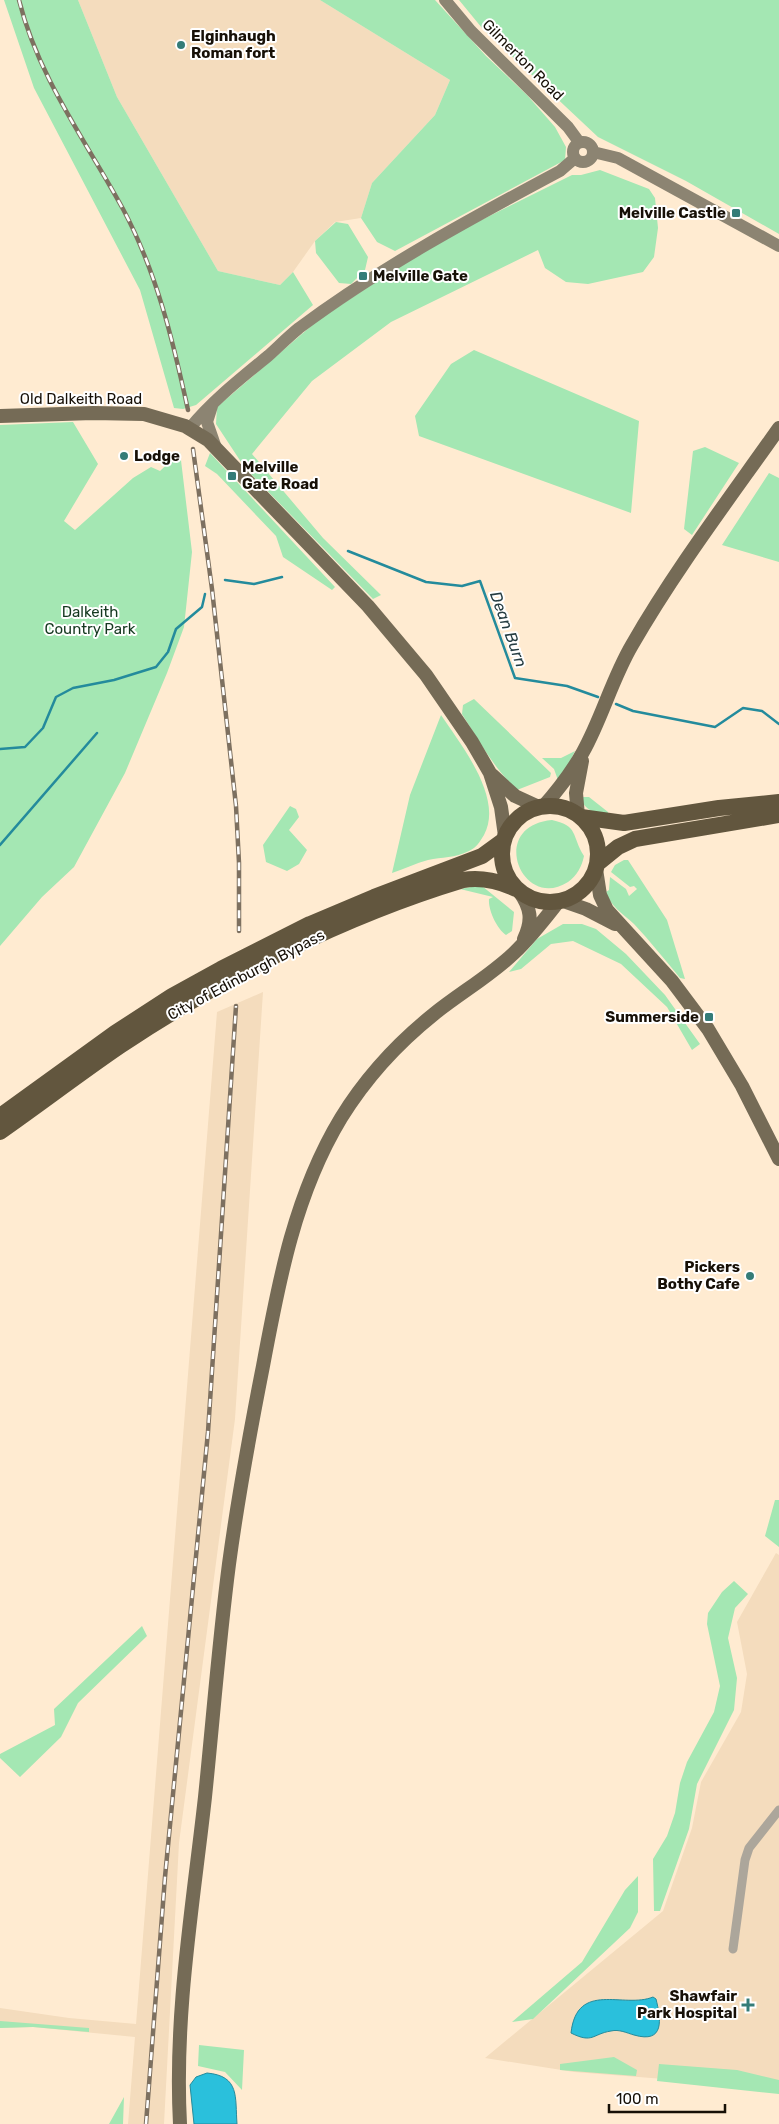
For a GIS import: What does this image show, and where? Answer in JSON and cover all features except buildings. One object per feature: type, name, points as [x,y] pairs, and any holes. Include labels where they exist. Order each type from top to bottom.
[{"type":"highway","points":[[779,802],[720,808],[624,823],[580,816],[559,807],[541,807],[520,816],[504,838],[502,861],[510,881],[518,890],[539,901],[560,901],[579,893],[586,886],[596,866],[618,847],[635,839],[779,815]]},
{"type":"highway","points":[[580,816],[595,838],[597,847],[596,866]]},
{"type":"highway","name":"City of Edinburgh Bypass","points":[[0,1116],[115,1032],[172,996],[310,924],[401,886],[482,856],[504,838]]},
{"type":"highway","name":"City of Edinburgh Bypass","points":[[0,1132],[120,1046],[174,1012],[224,983],[318,936],[389,906],[463,880],[474,878],[487,880],[518,890]]},
{"type":"main road","name":"Old Dalkeith Road","points":[[0,416],[130,413],[155,416],[190,428],[216,448],[381,621],[426,675],[490,773]]},
{"type":"main road","points":[[490,773],[524,802],[541,807],[564,783],[584,750],[608,692],[631,646],[668,588],[779,428]]},
{"type":"main road","points":[[580,816],[576,793],[584,750]]},
{"type":"main road","points":[[490,773],[501,807],[504,838]]},
{"type":"main road","points":[[596,866],[600,895],[607,910],[672,981],[708,1029],[742,1086],[779,1159]]},
{"type":"main road","points":[[518,890],[526,901],[531,918],[528,931],[520,946]]},
{"type":"main road","points":[[180,2124],[178,2091],[183,1997],[229,1565],[243,1471],[281,1275],[291,1236],[311,1175],[341,1117],[359,1091],[418,1028],[500,965],[539,927],[560,901],[586,908],[623,928]]},
{"type":"street","name":"Gilmerton Road","points":[[445,0],[471,31],[568,127],[579,142]]},
{"type":"street","points":[[579,142],[590,144],[593,152],[591,158],[587,161],[580,161],[575,158],[574,146],[579,142]]},
{"type":"street","points":[[593,152],[618,158],[779,246]]},
{"type":"street","points":[[190,428],[215,402],[298,330],[362,284],[457,226],[560,170],[575,158]]},
{"type":"street","points":[[215,402],[210,410],[207,422],[216,448]]},
{"type":"street","points":[[733,1950],[745,1860],[749,1848],[779,1810]]},
{"type":"shaded area","points":[[78,0],[320,0],[450,80],[435,115],[372,183],[361,218],[335,222],[315,241],[293,272],[280,285],[218,271],[117,97]]},
{"type":"shaded area","points":[[263,992],[235,1419],[179,1843],[164,2124],[128,2124],[135,2037],[33,2027],[0,2028],[0,2008],[69,2018],[136,2024],[217,1012]]},
{"type":"shaded area","points":[[776,1553],[779,1555],[779,2088],[574,2072],[485,2058],[663,1911],[692,1828],[701,1782],[741,1712],[747,1674],[737,1622]]},
{"type":"green space","points":[[4,0],[78,0],[117,97],[218,271],[280,285],[293,272],[313,305],[196,405],[183,409],[174,408],[140,290],[34,88]]},
{"type":"green space","points":[[320,0],[435,0],[486,56],[527,95],[555,127],[566,147],[565,160],[395,251],[377,242],[361,218],[372,183],[435,115],[450,80]]},
{"type":"green space","points":[[459,0],[779,0],[779,234],[686,181],[598,137],[482,28]]},
{"type":"green space","points":[[600,170],[649,189],[655,198],[658,228],[654,257],[643,272],[588,284],[566,282],[545,268],[538,250],[391,322],[312,381],[252,454],[323,538],[381,595],[373,599],[245,468],[216,424],[217,407],[317,321],[431,245],[572,175],[581,175]]},
{"type":"green space","points":[[336,222],[348,224],[368,257],[365,270],[351,284],[339,283],[316,253],[315,241]]},
{"type":"green space","points":[[474,350],[639,421],[631,513],[419,436],[415,416],[451,364]]},
{"type":"green space","name":"Dalkeith Country Park","points":[[73,422],[98,464],[64,521],[75,530],[133,478],[151,467],[160,471],[180,452],[192,552],[184,627],[125,773],[74,867],[42,897],[0,946],[0,425]]},
{"type":"green space","points":[[705,447],[739,463],[692,535],[684,529],[693,451]]},
{"type":"green space","points":[[210,453],[335,587],[332,590],[283,557],[276,536],[217,474],[205,466]]},
{"type":"green space","points":[[769,473],[779,478],[779,562],[722,545]]},
{"type":"green space","points":[[474,699],[551,773],[550,777],[517,790],[509,782],[487,754],[462,714],[463,705]]},
{"type":"green space","points":[[441,715],[478,772],[489,805],[489,820],[481,840],[469,851],[454,856],[424,861],[392,873],[410,795]]},
{"type":"green space","points":[[575,751],[559,783],[554,769],[542,758],[561,758]]},
{"type":"green space","points":[[580,797],[589,797],[608,812],[608,818],[594,813],[587,808]]},
{"type":"green space","points":[[290,806],[296,809],[299,817],[289,830],[307,850],[299,864],[287,871],[266,862],[263,845]]},
{"type":"green space","points":[[552,820],[561,822],[571,828],[584,856],[574,877],[568,882],[551,888],[537,886],[526,877],[518,864],[516,850],[521,836],[532,826]]},
{"type":"green space","points":[[628,860],[667,920],[685,979],[680,978],[640,930],[617,910],[608,897],[606,892],[609,890],[610,877],[626,889],[629,896],[637,889],[634,886],[630,887],[611,872],[615,865]]},
{"type":"green space","points":[[482,886],[514,912],[512,931],[506,935],[496,924],[489,903],[489,899],[493,897],[460,889]]},
{"type":"green space","points":[[563,924],[582,924],[596,929],[626,954],[665,995],[700,1044],[692,1050],[667,1007],[621,964],[573,941],[551,944],[521,969],[509,972],[537,939]]},
{"type":"green space","points":[[775,1500],[779,1500],[779,1547],[765,1536]]},
{"type":"green space","points":[[734,1581],[748,1594],[735,1608],[728,1638],[737,1678],[734,1710],[697,1784],[689,1829],[660,1911],[654,1911],[653,1859],[667,1836],[675,1813],[680,1783],[687,1762],[714,1712],[720,1686],[707,1624],[708,1613],[722,1592]]},
{"type":"green space","points":[[142,1626],[147,1636],[78,1703],[61,1737],[20,1777],[0,1758],[0,1754],[55,1725],[54,1709]]},
{"type":"green space","points":[[638,1876],[638,1912],[630,1928],[533,2019],[512,2022],[582,1962],[625,1890]]},
{"type":"green space","points":[[0,2021],[89,2028],[89,2032],[33,2027],[0,2028]]},
{"type":"green space","points":[[199,2045],[244,2050],[242,2090],[225,2072],[198,2066]]},
{"type":"green space","points":[[614,2057],[637,2070],[636,2076],[560,2070],[560,2064]]},
{"type":"green space","points":[[659,2064],[737,2070],[779,2080],[779,2094],[657,2081]]},
{"type":"green space","points":[[124,2097],[123,2124],[109,2124]]},
{"type":"water","points":[[653,1997],[656,1999],[659,2022],[656,2033],[651,2036],[644,2037],[614,2031],[584,2038],[571,2033],[575,2017],[582,2007],[592,2001],[641,2000]]},
{"type":"water","points":[[207,2073],[225,2078],[230,2083],[234,2090],[237,2124],[194,2124],[190,2085],[196,2077]]},
{"type":"waterway","name":"Dean Burn","points":[[348,551],[426,582],[462,586],[480,581],[515,678],[567,686],[598,697]]},
{"type":"waterway","name":"Dean Burn","points":[[225,580],[254,584],[282,577]]},
{"type":"waterway","name":"Dean Burn","points":[[0,749],[25,747],[43,728],[56,697],[73,688],[114,680],[156,667],[168,652],[176,629],[202,607],[205,594]]},
{"type":"waterway","name":"Dean Burn","points":[[616,704],[633,711],[715,727],[743,708],[762,711],[779,724]]},
{"type":"waterway","points":[[0,845],[97,733]]},
{"type":"railway","points":[[19,0],[27,28],[50,82],[135,233],[163,308],[188,410]]},
{"type":"railway","points":[[193,449],[212,589],[236,806],[239,863],[239,931]]},
{"type":"railway","points":[[146,2124],[165,1877],[208,1432],[236,1006]]},
{"type":"place","name":"Elginhaugh Roman fort","points":[[181,45]]},
{"type":"place","name":"Melville Castle","points":[[736,213]]},
{"type":"place","name":"Melville Gate","points":[[363,276]]},
{"type":"place","name":"Lodge","points":[[124,456]]},
{"type":"place","name":"Melville Gate Road","points":[[232,476]]},
{"type":"place","name":"Summerside","points":[[709,1017]]},
{"type":"place","name":"Pickers Bothy Cafe","points":[[750,1276]]},
{"type":"place","name":"Shawfair Park Hospital","points":[[748,2005]]}]
